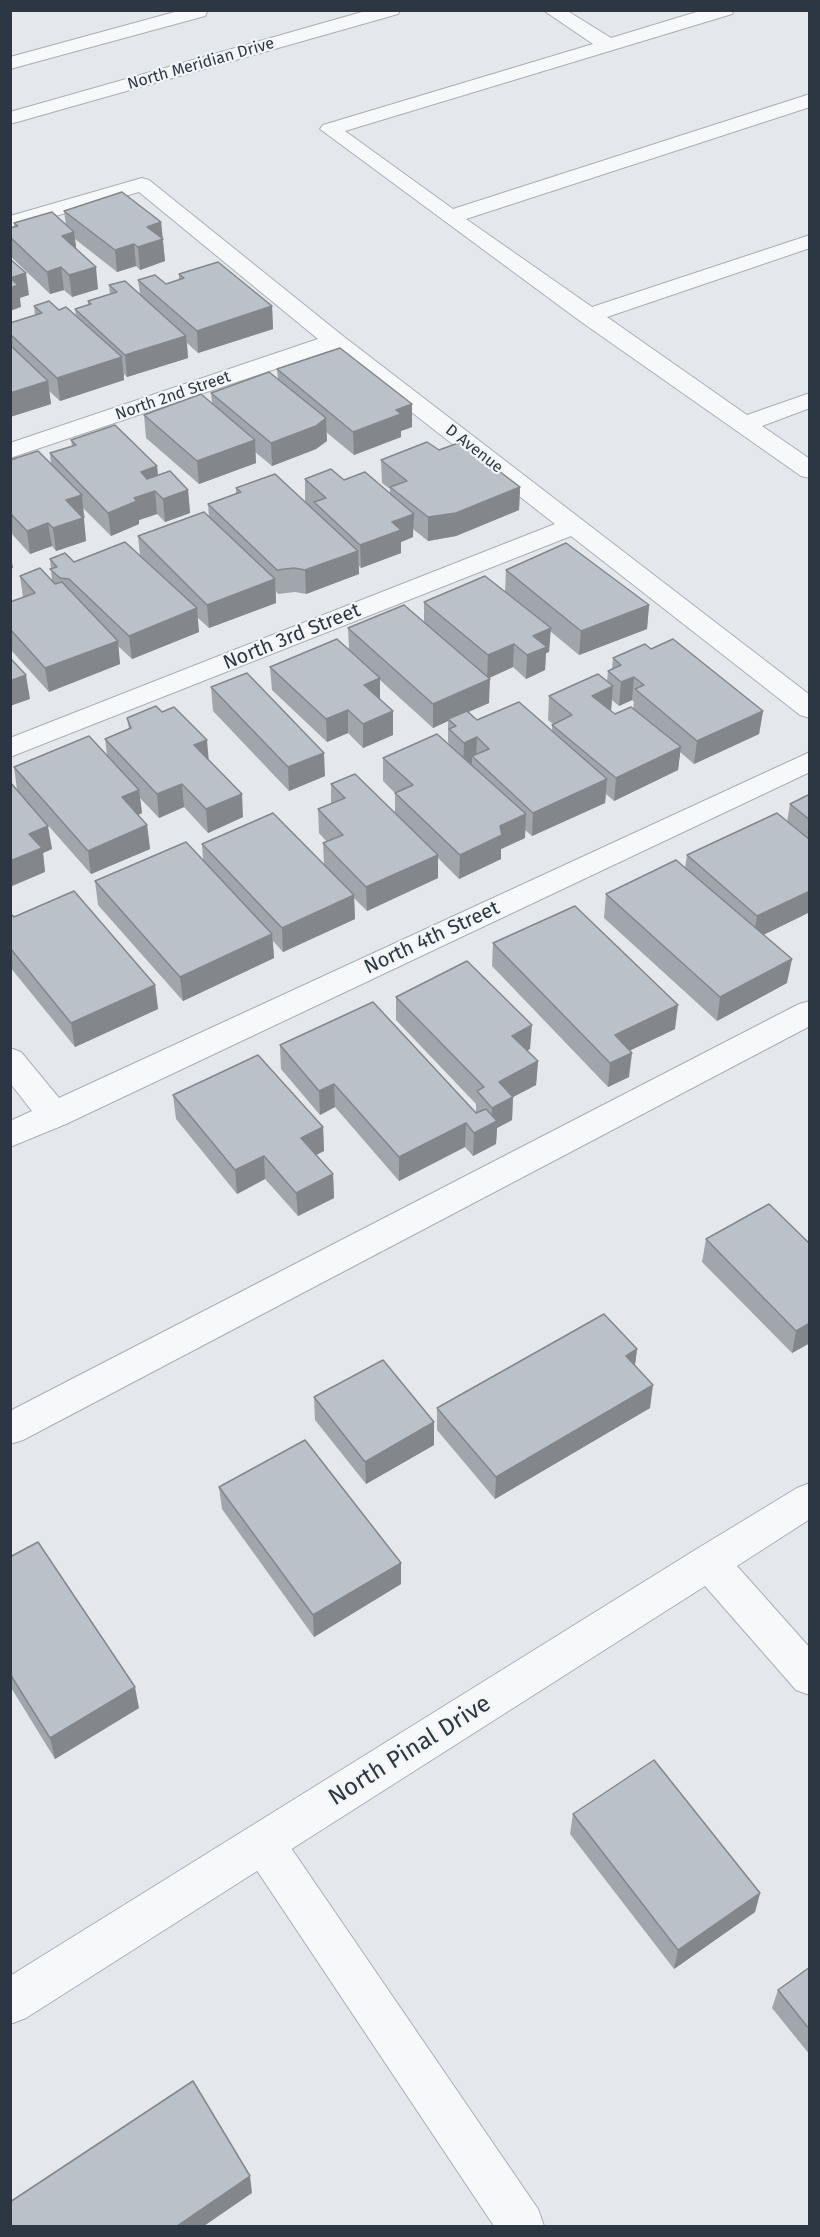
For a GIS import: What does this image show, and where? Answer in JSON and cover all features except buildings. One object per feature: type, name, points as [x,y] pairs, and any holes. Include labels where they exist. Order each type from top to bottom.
[{"type":"street","points":[[10,63],[198,12],[196,10]]},
{"type":"street","name":"North Meridian Drive","points":[[10,118],[391,10]]},
{"type":"street","points":[[552,10],[609,45]]},
{"type":"street","points":[[725,10],[330,129],[588,316],[810,471]]},
{"type":"street","points":[[450,217],[810,100]]},
{"type":"street","name":"D Avenue","points":[[10,223],[142,184],[335,341],[810,710]]},
{"type":"street","points":[[588,316],[810,241]]},
{"type":"street","name":"North 2nd Street","points":[[10,451],[335,341]]},
{"type":"street","points":[[745,424],[810,400]]},
{"type":"street","name":"North 3rd Street","points":[[10,748],[573,526]]},
{"type":"street","name":"North 4th Street","points":[[10,1135],[810,761]]},
{"type":"street","points":[[10,1429],[810,1012]]},
{"type":"street","points":[[10,1060],[54,1115]]},
{"type":"street","name":"North Pinal Drive","points":[[10,2002],[810,1500]]},
{"type":"street","points":[[710,1562],[810,1677]]},
{"type":"street","points":[[264,1843],[521,2226]]}]
